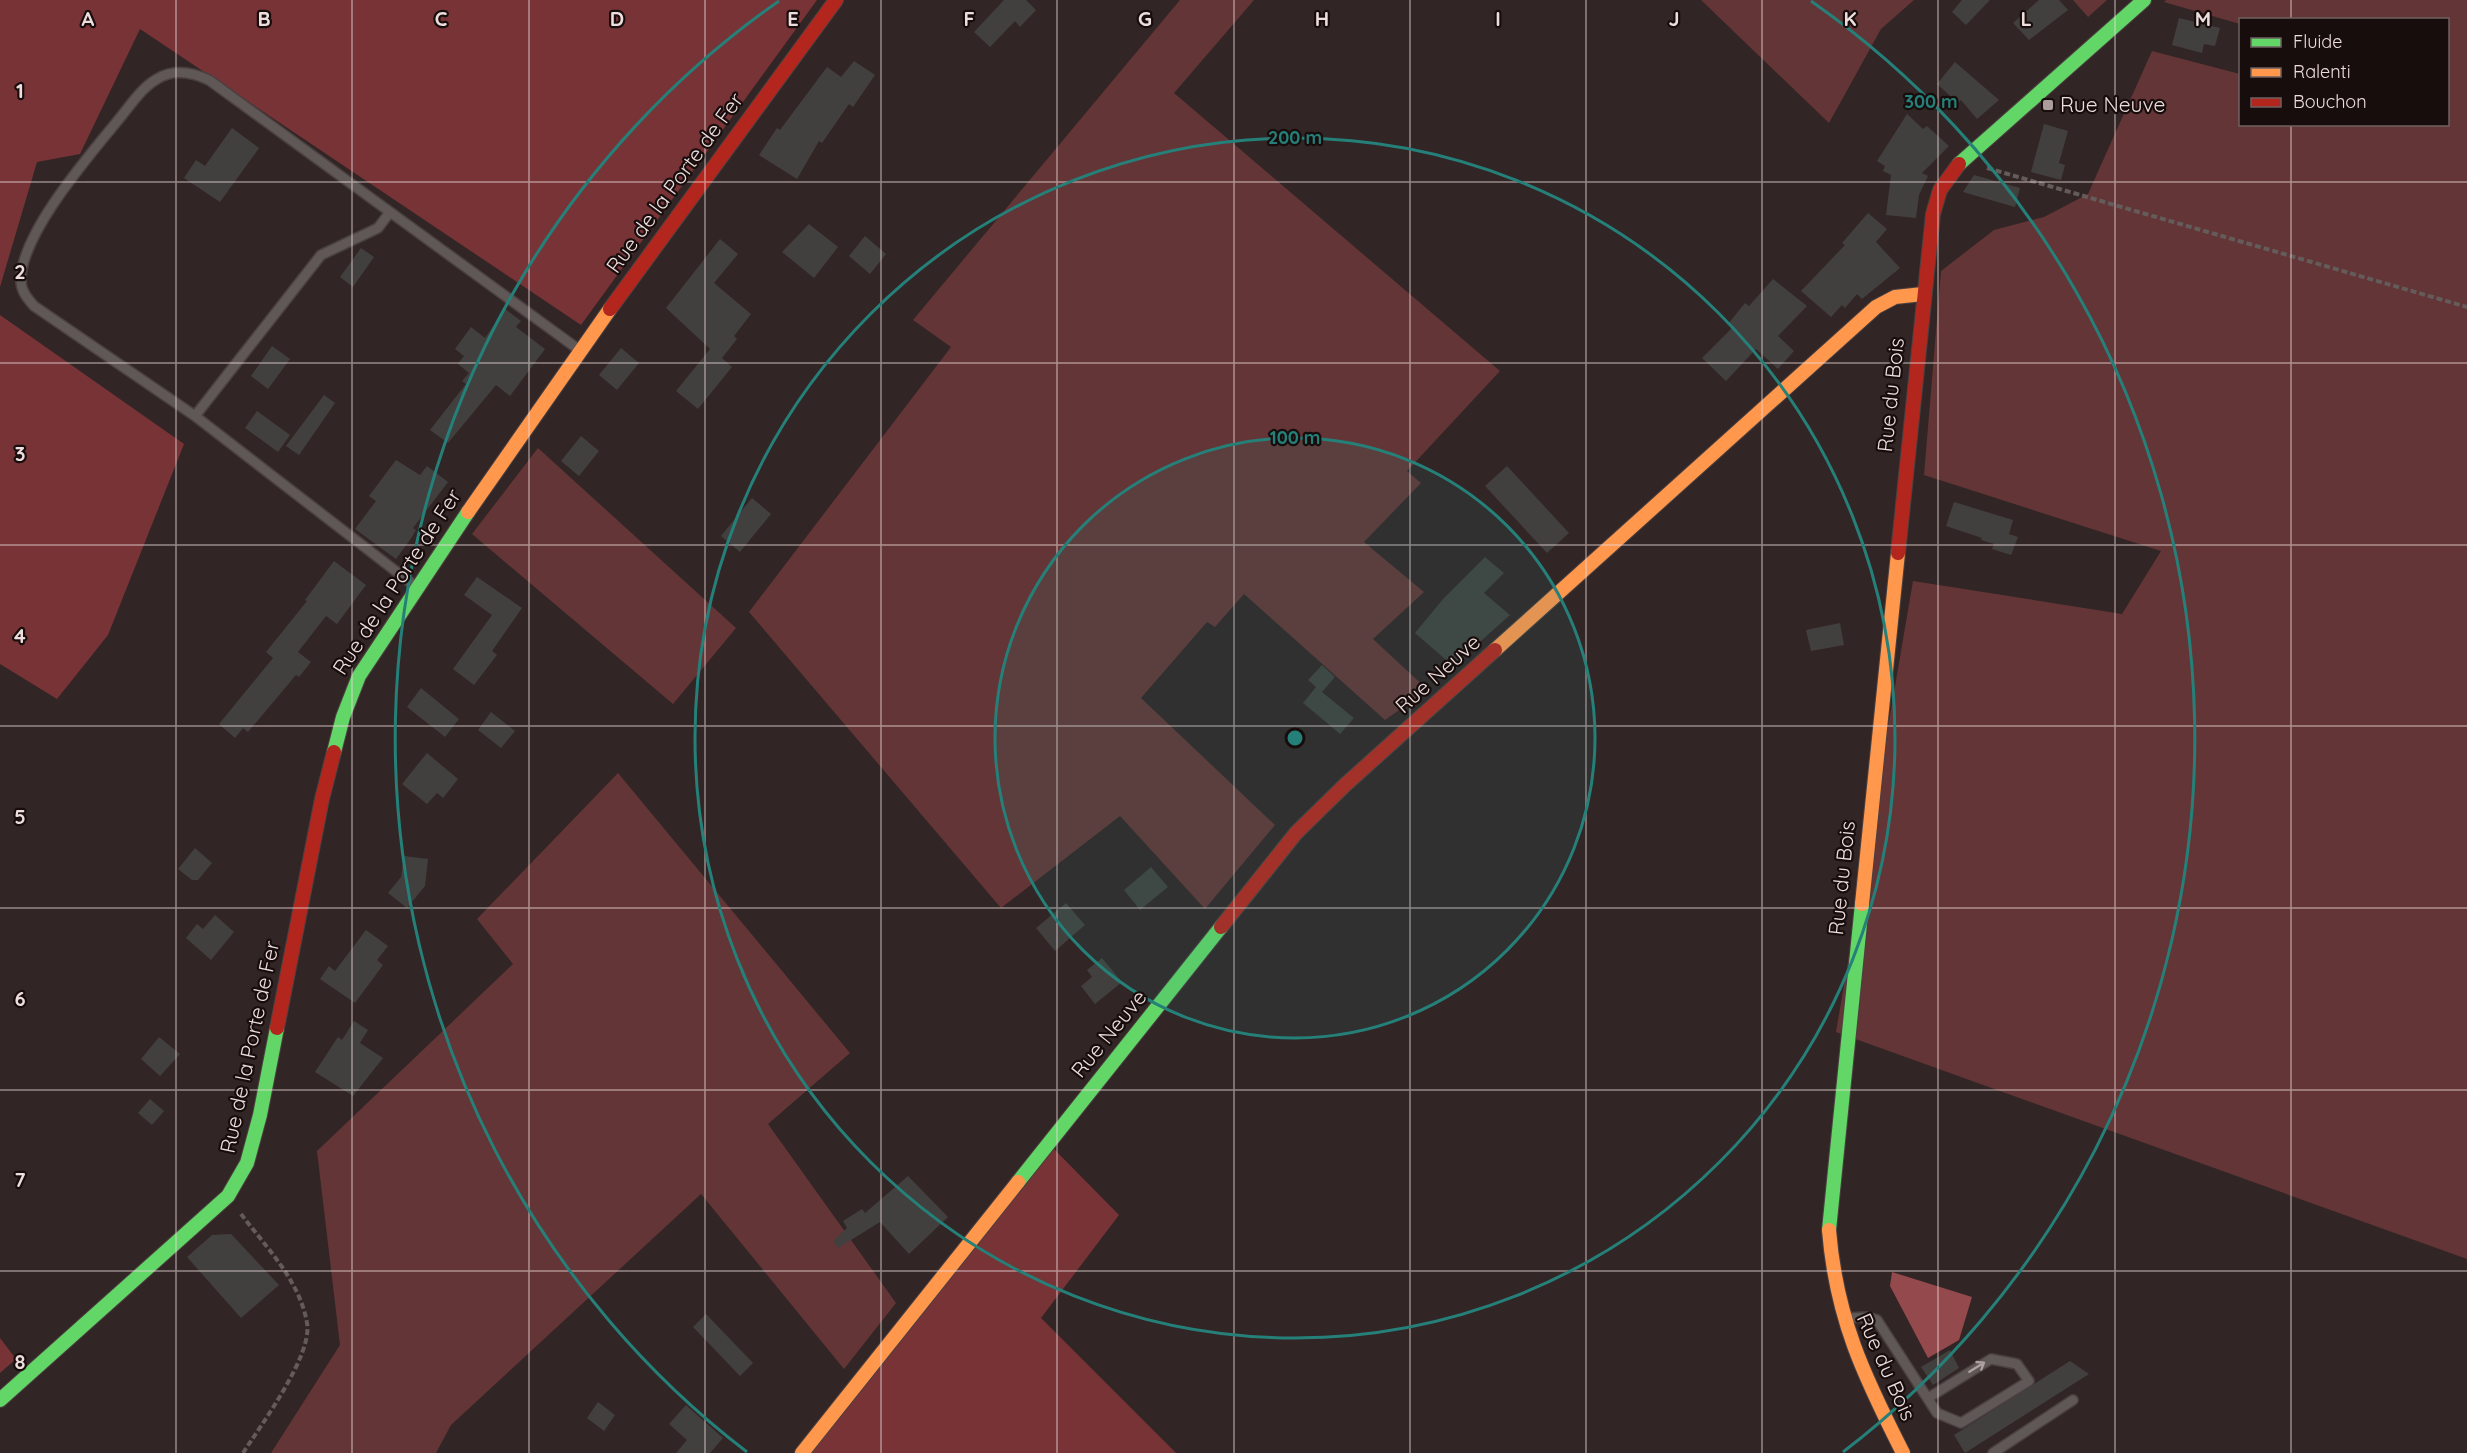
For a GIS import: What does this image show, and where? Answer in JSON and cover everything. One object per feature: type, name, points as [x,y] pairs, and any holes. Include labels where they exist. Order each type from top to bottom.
[{"type":"street","name":"Rue de la Porte de Fer","points":[[0,1400],[228,1196],[242,1173],[252,1149],[322,799],[343,717],[359,676],[417,587],[580,350],[836,0]]},
{"type":"street","points":[[1923,294],[1936,200],[1946,180],[1964,159],[2144,0]]},
{"type":"street","name":"Rue du Bois","points":[[1903,1453],[1855,1359],[1840,1319],[1831,1268],[1830,1198],[1923,294]]},
{"type":"street","name":"Rue Neuve","points":[[802,1453],[1296,833],[1345,785],[1876,307],[1895,297],[1923,294]]},
{"type":"lane","points":[[417,587],[195,416],[34,306],[22,290],[20,281],[27,255],[43,221],[77,172],[143,90],[157,79],[171,73],[194,73],[209,80],[580,350]]},
{"type":"lane","points":[[195,416],[321,255],[378,228],[390,212]]},
{"type":"lane","points":[[1840,1319],[1868,1317],[1877,1320],[1937,1413],[1961,1423],[2029,1380],[2018,1364],[1991,1359],[1928,1398]]},
{"type":"lane","points":[[1993,1453],[2073,1400]]},
{"type":"path","points":[[1964,159],[2000,172],[2467,307]]},
{"type":"path","points":[[228,1196],[290,1277],[308,1324],[299,1363],[243,1453]]},
{"type":"shaded area","points":[[0,0],[817,0],[581,325],[140,29],[80,154],[37,162],[0,287]]},
{"type":"shaded area","points":[[1180,0],[1254,0],[1174,93],[1500,371],[1407,471],[1421,483],[1364,542],[1424,592],[1373,639],[1428,690],[1385,720],[1244,594],[1215,627],[1207,622],[1141,698],[1275,825],[1205,909],[1120,816],[1001,908],[749,612],[951,347],[913,320]]},
{"type":"shaded area","points":[[1701,0],[1914,0],[1881,29],[1829,123]]},
{"type":"shaded area","points":[[2073,0],[2107,0],[2088,17]]},
{"type":"shaded area","points":[[2166,0],[2467,0],[2467,1259],[1836,1032],[1913,581],[2122,614],[2161,551],[1924,475],[1941,271],[1994,230],[2044,217],[2088,194],[2152,51],[2239,74],[2239,126],[2449,126],[2449,18],[2239,18],[2239,24],[2164,2]]},
{"type":"shaded area","points":[[0,315],[184,444],[108,635],[57,699],[0,664]]},
{"type":"shaded area","points":[[538,448],[736,628],[673,704],[472,534]]},
{"type":"shaded area","points":[[618,773],[850,1053],[768,1124],[896,1303],[844,1369],[701,1194],[451,1425],[436,1453],[271,1453],[340,1345],[317,1151],[513,964],[477,919]]},
{"type":"shaded area","points":[[1052,1147],[1119,1215],[1041,1318],[1176,1453],[805,1453]]},
{"type":"shaded area","points":[[1892,1272],[1972,1297],[1959,1340],[1928,1358],[1890,1286]]},
{"type":"shaded area","points":[[0,1338],[16,1359],[0,1373]]},
{"type":"building","points":[[1004,0],[1026,0],[1036,10],[1020,27],[1015,21],[990,47],[974,32]]},
{"type":"building","points":[[1962,0],[1990,0],[1966,25],[1952,12]]},
{"type":"building","points":[[2039,0],[2059,0],[2068,10],[2029,40],[2013,23]]},
{"type":"building","points":[[2179,18],[2220,28],[2215,46],[2204,44],[2202,53],[2172,45]]},
{"type":"building","points":[[854,61],[875,75],[853,107],[849,104],[822,143],[819,141],[797,179],[759,155],[777,128],[780,130],[827,67],[841,77]]},
{"type":"building","points":[[1955,62],[1999,100],[1977,119],[1961,100],[1958,103],[1937,84]]},
{"type":"building","points":[[1907,114],[1923,129],[1927,126],[1949,146],[1922,173],[1928,176],[1919,195],[1916,218],[1886,215],[1891,175],[1883,171],[1885,166],[1877,161]]},
{"type":"building","points":[[2044,124],[2068,131],[2059,163],[2065,165],[2061,180],[2031,172]]},
{"type":"building","points":[[232,128],[259,148],[220,202],[184,178],[196,160],[205,166]]},
{"type":"building","points":[[1974,175],[2020,188],[2015,207],[1963,192]]},
{"type":"building","points":[[1868,213],[1887,229],[1876,242],[1900,268],[1862,299],[1857,294],[1845,308],[1842,305],[1831,317],[1801,291],[1845,245],[1842,243]]},
{"type":"building","points":[[809,224],[838,247],[814,278],[782,252]]},
{"type":"building","points":[[865,236],[886,254],[870,274],[849,256]]},
{"type":"building","points":[[720,239],[738,254],[714,283],[751,314],[734,336],[737,339],[722,358],[732,367],[698,409],[676,391],[710,349],[666,308]]},
{"type":"building","points":[[361,248],[374,257],[353,287],[340,277]]},
{"type":"building","points":[[1773,279],[1807,306],[1778,336],[1794,351],[1778,369],[1756,349],[1726,381],[1702,358],[1732,328],[1728,324],[1745,303],[1749,306]]},
{"type":"building","points":[[505,309],[521,321],[516,327],[545,349],[510,396],[496,385],[448,443],[430,430],[466,384],[462,381],[469,373],[458,364],[464,356],[455,349],[471,327],[485,338]]},
{"type":"building","points":[[272,346],[290,359],[268,389],[251,376]]},
{"type":"building","points":[[621,348],[639,363],[617,390],[599,375]]},
{"type":"building","points":[[324,395],[335,403],[299,455],[286,446]]},
{"type":"building","points":[[257,411],[290,435],[278,452],[245,428]]},
{"type":"building","points":[[581,436],[599,451],[579,476],[561,461]]},
{"type":"building","points":[[396,460],[420,475],[427,466],[448,482],[413,528],[416,530],[396,559],[355,529],[376,501],[369,496]]},
{"type":"building","points":[[1507,466],[1569,533],[1547,553],[1485,486]]},
{"type":"building","points":[[752,498],[771,514],[740,552],[721,536]]},
{"type":"building","points":[[1954,502],[2013,520],[2009,534],[2018,537],[2011,555],[1992,549],[1994,544],[1981,540],[1982,538],[1946,526]]},
{"type":"building","points":[[1485,557],[1504,573],[1484,593],[1510,615],[1453,666],[1415,633],[1443,599]]},
{"type":"building","points":[[334,561],[366,585],[337,624],[326,616],[298,652],[311,662],[299,677],[296,675],[248,732],[243,728],[235,738],[219,724],[273,658],[266,652],[307,601],[305,600]]},
{"type":"building","points":[[477,577],[522,608],[492,651],[497,655],[474,685],[453,669],[492,615],[464,595]]},
{"type":"building","points":[[1840,623],[1844,645],[1811,651],[1806,630]]},
{"type":"building","points":[[1322,665],[1335,677],[1322,692],[1354,718],[1340,734],[1303,703],[1316,687],[1308,680]]},
{"type":"building","points":[[421,688],[459,719],[445,737],[407,707]]},
{"type":"building","points":[[491,712],[515,731],[501,748],[478,730]]},
{"type":"building","points":[[427,753],[458,779],[443,798],[437,793],[427,804],[402,784]]},
{"type":"building","points":[[195,848],[212,863],[198,880],[192,880],[178,869]]},
{"type":"building","points":[[404,856],[428,859],[425,886],[407,908],[388,893],[401,877]]},
{"type":"building","points":[[1151,867],[1168,887],[1140,910],[1124,890]]},
{"type":"building","points":[[1066,903],[1085,925],[1055,951],[1036,928]]},
{"type":"building","points":[[215,915],[234,932],[211,960],[186,938],[197,924],[203,929]]},
{"type":"building","points":[[366,930],[388,946],[377,960],[383,965],[355,1003],[320,979],[329,966],[335,971]]},
{"type":"building","points":[[1102,958],[1122,982],[1095,1004],[1081,986],[1092,977],[1087,970]]},
{"type":"building","points":[[354,1021],[368,1030],[360,1043],[383,1058],[353,1096],[315,1072],[338,1037],[342,1040]]},
{"type":"building","points":[[159,1037],[180,1054],[160,1076],[141,1059]]},
{"type":"building","points":[[150,1099],[164,1111],[152,1125],[138,1113]]},
{"type":"building","points":[[908,1176],[948,1217],[909,1254],[880,1222],[838,1248],[833,1241],[847,1228],[843,1221],[862,1209],[865,1213]]},
{"type":"building","points":[[231,1234],[279,1285],[241,1318],[187,1257],[212,1235]]},
{"type":"building","points":[[706,1314],[753,1363],[740,1376],[693,1327]]},
{"type":"building","points":[[1950,1350],[1959,1368],[1933,1385],[1921,1367]]},
{"type":"building","points":[[2070,1361],[2089,1374],[1965,1453],[1954,1435]]},
{"type":"building","points":[[598,1402],[615,1415],[604,1431],[587,1418]]},
{"type":"building","points":[[686,1405],[723,1438],[710,1453],[676,1453],[687,1440],[669,1424]]},
{"type":"traffic: fast","points":[[1959,164],[2144,0]]},
{"type":"traffic: fast","points":[[334,752],[343,717],[359,676],[468,512]]},
{"type":"traffic: fast","points":[[1829,1230],[1862,904]]},
{"type":"traffic: fast","points":[[1018,1182],[1221,927]]},
{"type":"traffic: fast","points":[[0,1400],[228,1196],[247,1163],[260,1115],[277,1028]]},
{"type":"traffic: slow","points":[[1495,650],[1876,307],[1895,297],[1923,294]]},
{"type":"traffic: slow","points":[[468,512],[610,309]]},
{"type":"traffic: slow","points":[[1862,904],[1898,553]]},
{"type":"traffic: slow","points":[[802,1453],[1018,1182]]},
{"type":"traffic: slow","points":[[1829,1230],[1838,1291],[1845,1319],[1864,1372],[1903,1453]]},
{"type":"traffic: jam","points":[[610,309],[836,0]]},
{"type":"traffic: jam","points":[[1898,553],[1933,214],[1940,190],[1959,164]]},
{"type":"traffic: jam","points":[[1221,927],[1296,833],[1345,785],[1495,650]]},
{"type":"traffic: jam","points":[[277,1028],[322,799],[334,752]]},
{"type":"place","name":"Rue Neuve","points":[[2048,105]]}]
